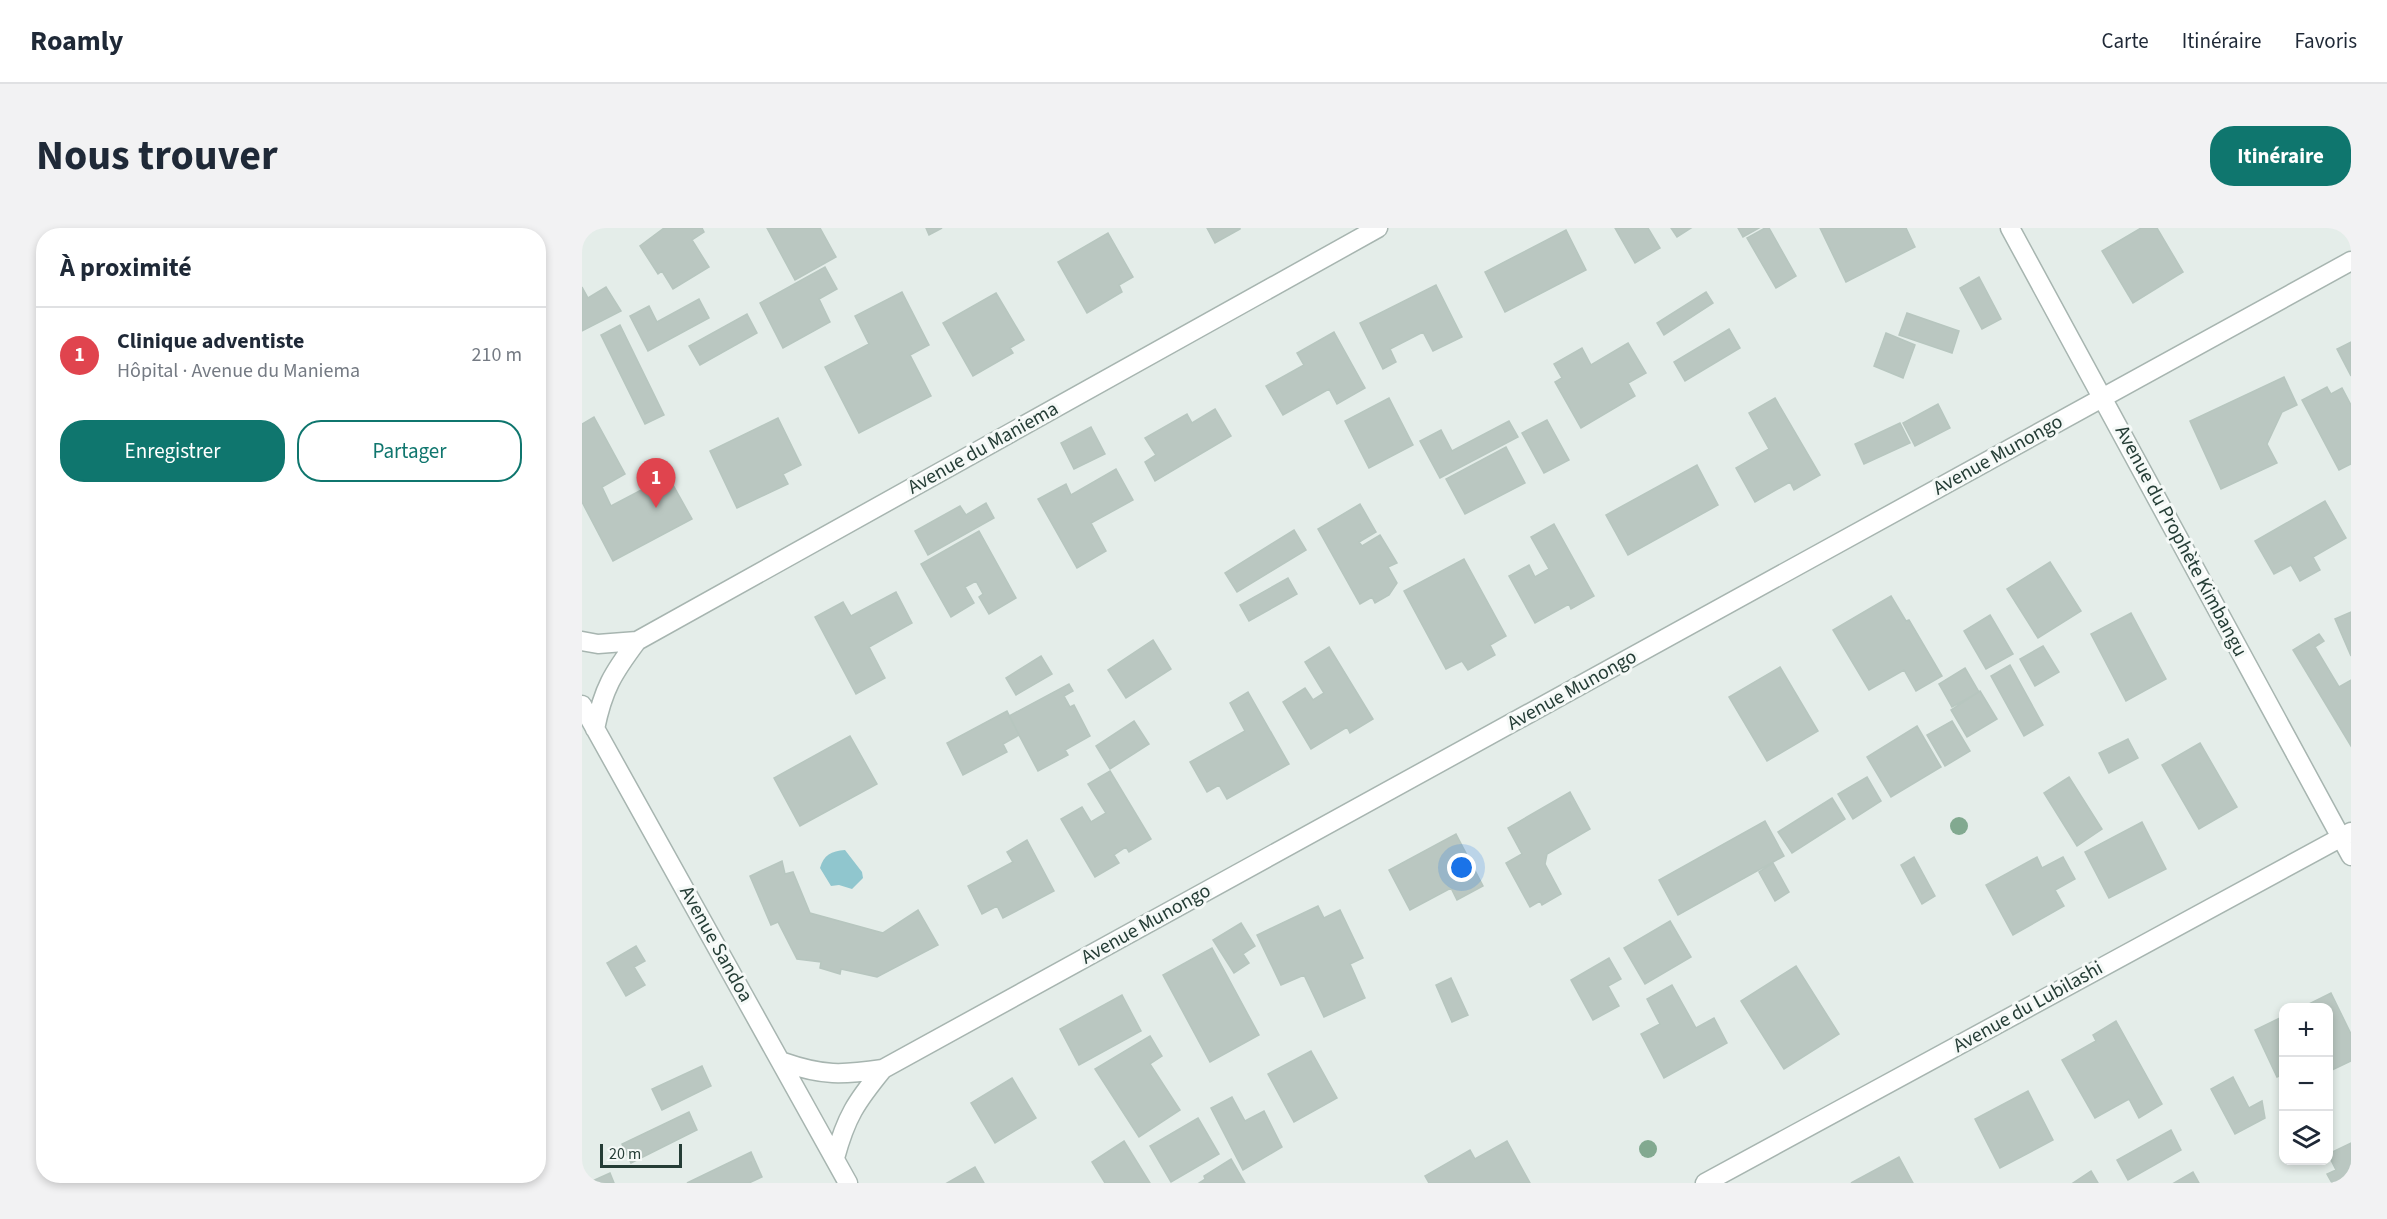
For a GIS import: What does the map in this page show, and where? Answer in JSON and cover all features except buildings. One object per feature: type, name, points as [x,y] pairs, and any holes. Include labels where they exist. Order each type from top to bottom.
[{"type":"street","name":"Avenue du Maniema","points":[[582,641],[598,644],[637,641],[1378,228]]},
{"type":"street","name":"Avenue du Prophète Kimbangu","points":[[2010,228],[2346,834],[2351,856]]},
{"type":"street","name":"Avenue Munongo","points":[[783,1062],[814,1073],[843,1074],[883,1069],[2351,261]]},
{"type":"street","points":[[595,729],[600,704],[611,676],[637,641]]},
{"type":"street","name":"Avenue Sandoa","points":[[582,705],[783,1062],[848,1183]]},
{"type":"street","name":"Avenue du Lubilashi","points":[[1705,1183],[2346,834]]},
{"type":"street","points":[[835,1158],[844,1124],[856,1101],[883,1069]]},
{"type":"water","points":[[845,850],[862,872],[863,878],[852,889],[839,885],[831,886],[820,868],[829,854]]},
{"type":"place","name":"Clinique adventiste","points":[[656,508]]}]
